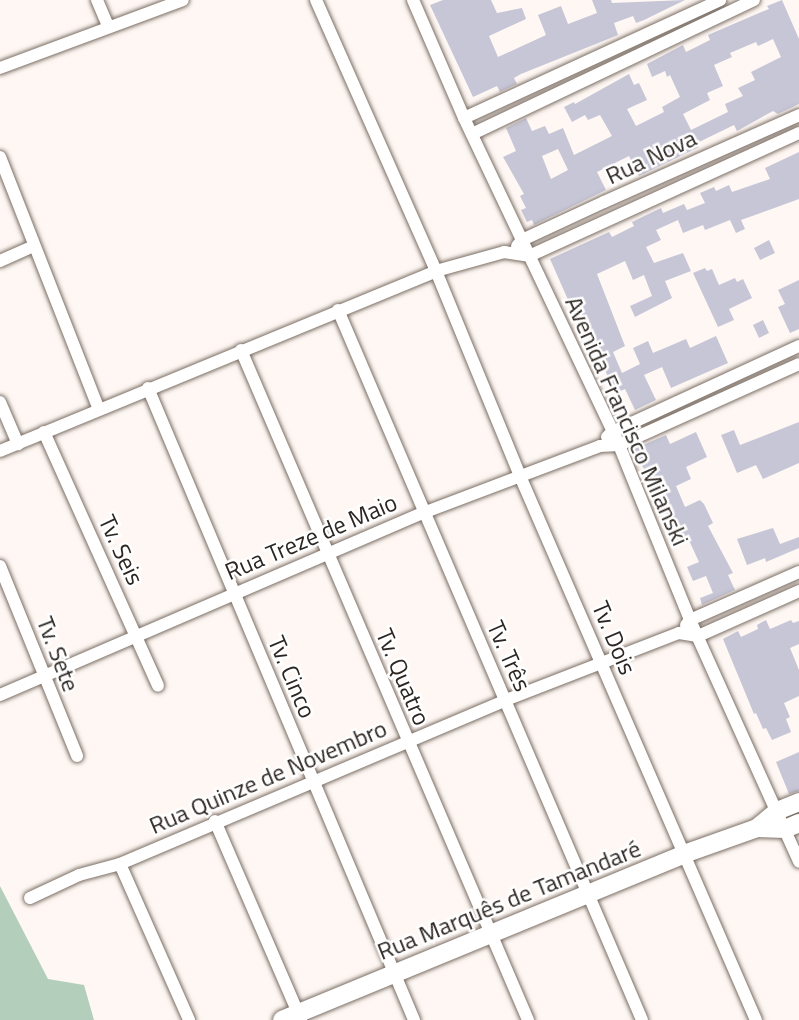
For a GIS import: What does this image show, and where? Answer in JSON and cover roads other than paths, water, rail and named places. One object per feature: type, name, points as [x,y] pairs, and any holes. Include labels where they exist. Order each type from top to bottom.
[{"type":"street","points":[[97,0],[108,26]]},
{"type":"street","points":[[1,65],[183,0]]},
{"type":"street","name":"Tv. Dois","points":[[316,0],[436,271],[520,476],[756,1020]]},
{"type":"street","points":[[464,118],[720,0]]},
{"type":"street","points":[[472,134],[754,0]]},
{"type":"street","name":"Avenida Francisco Milanski","points":[[418,2],[464,118],[619,445],[690,620],[778,811],[792,826],[799,861]]},
{"type":"street","name":"Rua Nova","points":[[522,240],[799,115]]},
{"type":"street","name":"Rua Nova","points":[[529,256],[799,134]]},
{"type":"street","points":[[0,157],[99,409]]},
{"type":"street","points":[[512,251],[522,240]]},
{"type":"street","points":[[0,261],[33,246]]},
{"type":"street","points":[[0,451],[436,271],[512,251],[529,256]]},
{"type":"street","name":"Tv. Três","points":[[338,310],[642,1020]]},
{"type":"street","name":"Rua Treze de Maio","points":[[600,446],[612,432],[799,346]]},
{"type":"street","name":"Tv. Quatro","points":[[241,350],[527,1020]]},
{"type":"street","name":"Rua Treze de Maio","points":[[0,695],[423,513],[600,446],[619,445],[799,364]]},
{"type":"street","name":"Tv. Cinco","points":[[148,388],[414,1020]]},
{"type":"street","points":[[0,402],[18,444]]},
{"type":"street","name":"Tv. Seis","points":[[44,432],[158,685]]},
{"type":"street","name":"Tv. Sete","points":[[0,566],[77,756]]},
{"type":"street","name":"Rua Quinze de Novembro","points":[[30,898],[79,875],[120,864],[215,821],[506,700],[679,633],[690,620],[799,572]]},
{"type":"street","points":[[698,636],[799,591]]},
{"type":"street","name":"Rua Quinze de Novembro","points":[[679,633],[698,636]]},
{"type":"street","name":"Rua Marquês de Tamandaré","points":[[757,828],[778,811],[799,802]]},
{"type":"street","points":[[215,821],[294,1018]]},
{"type":"street","name":"Rua Marquês de Tamandaré","points":[[294,1018],[394,973],[491,936],[684,854],[757,828],[792,826]]},
{"type":"street","points":[[120,864],[189,1020]]}]
